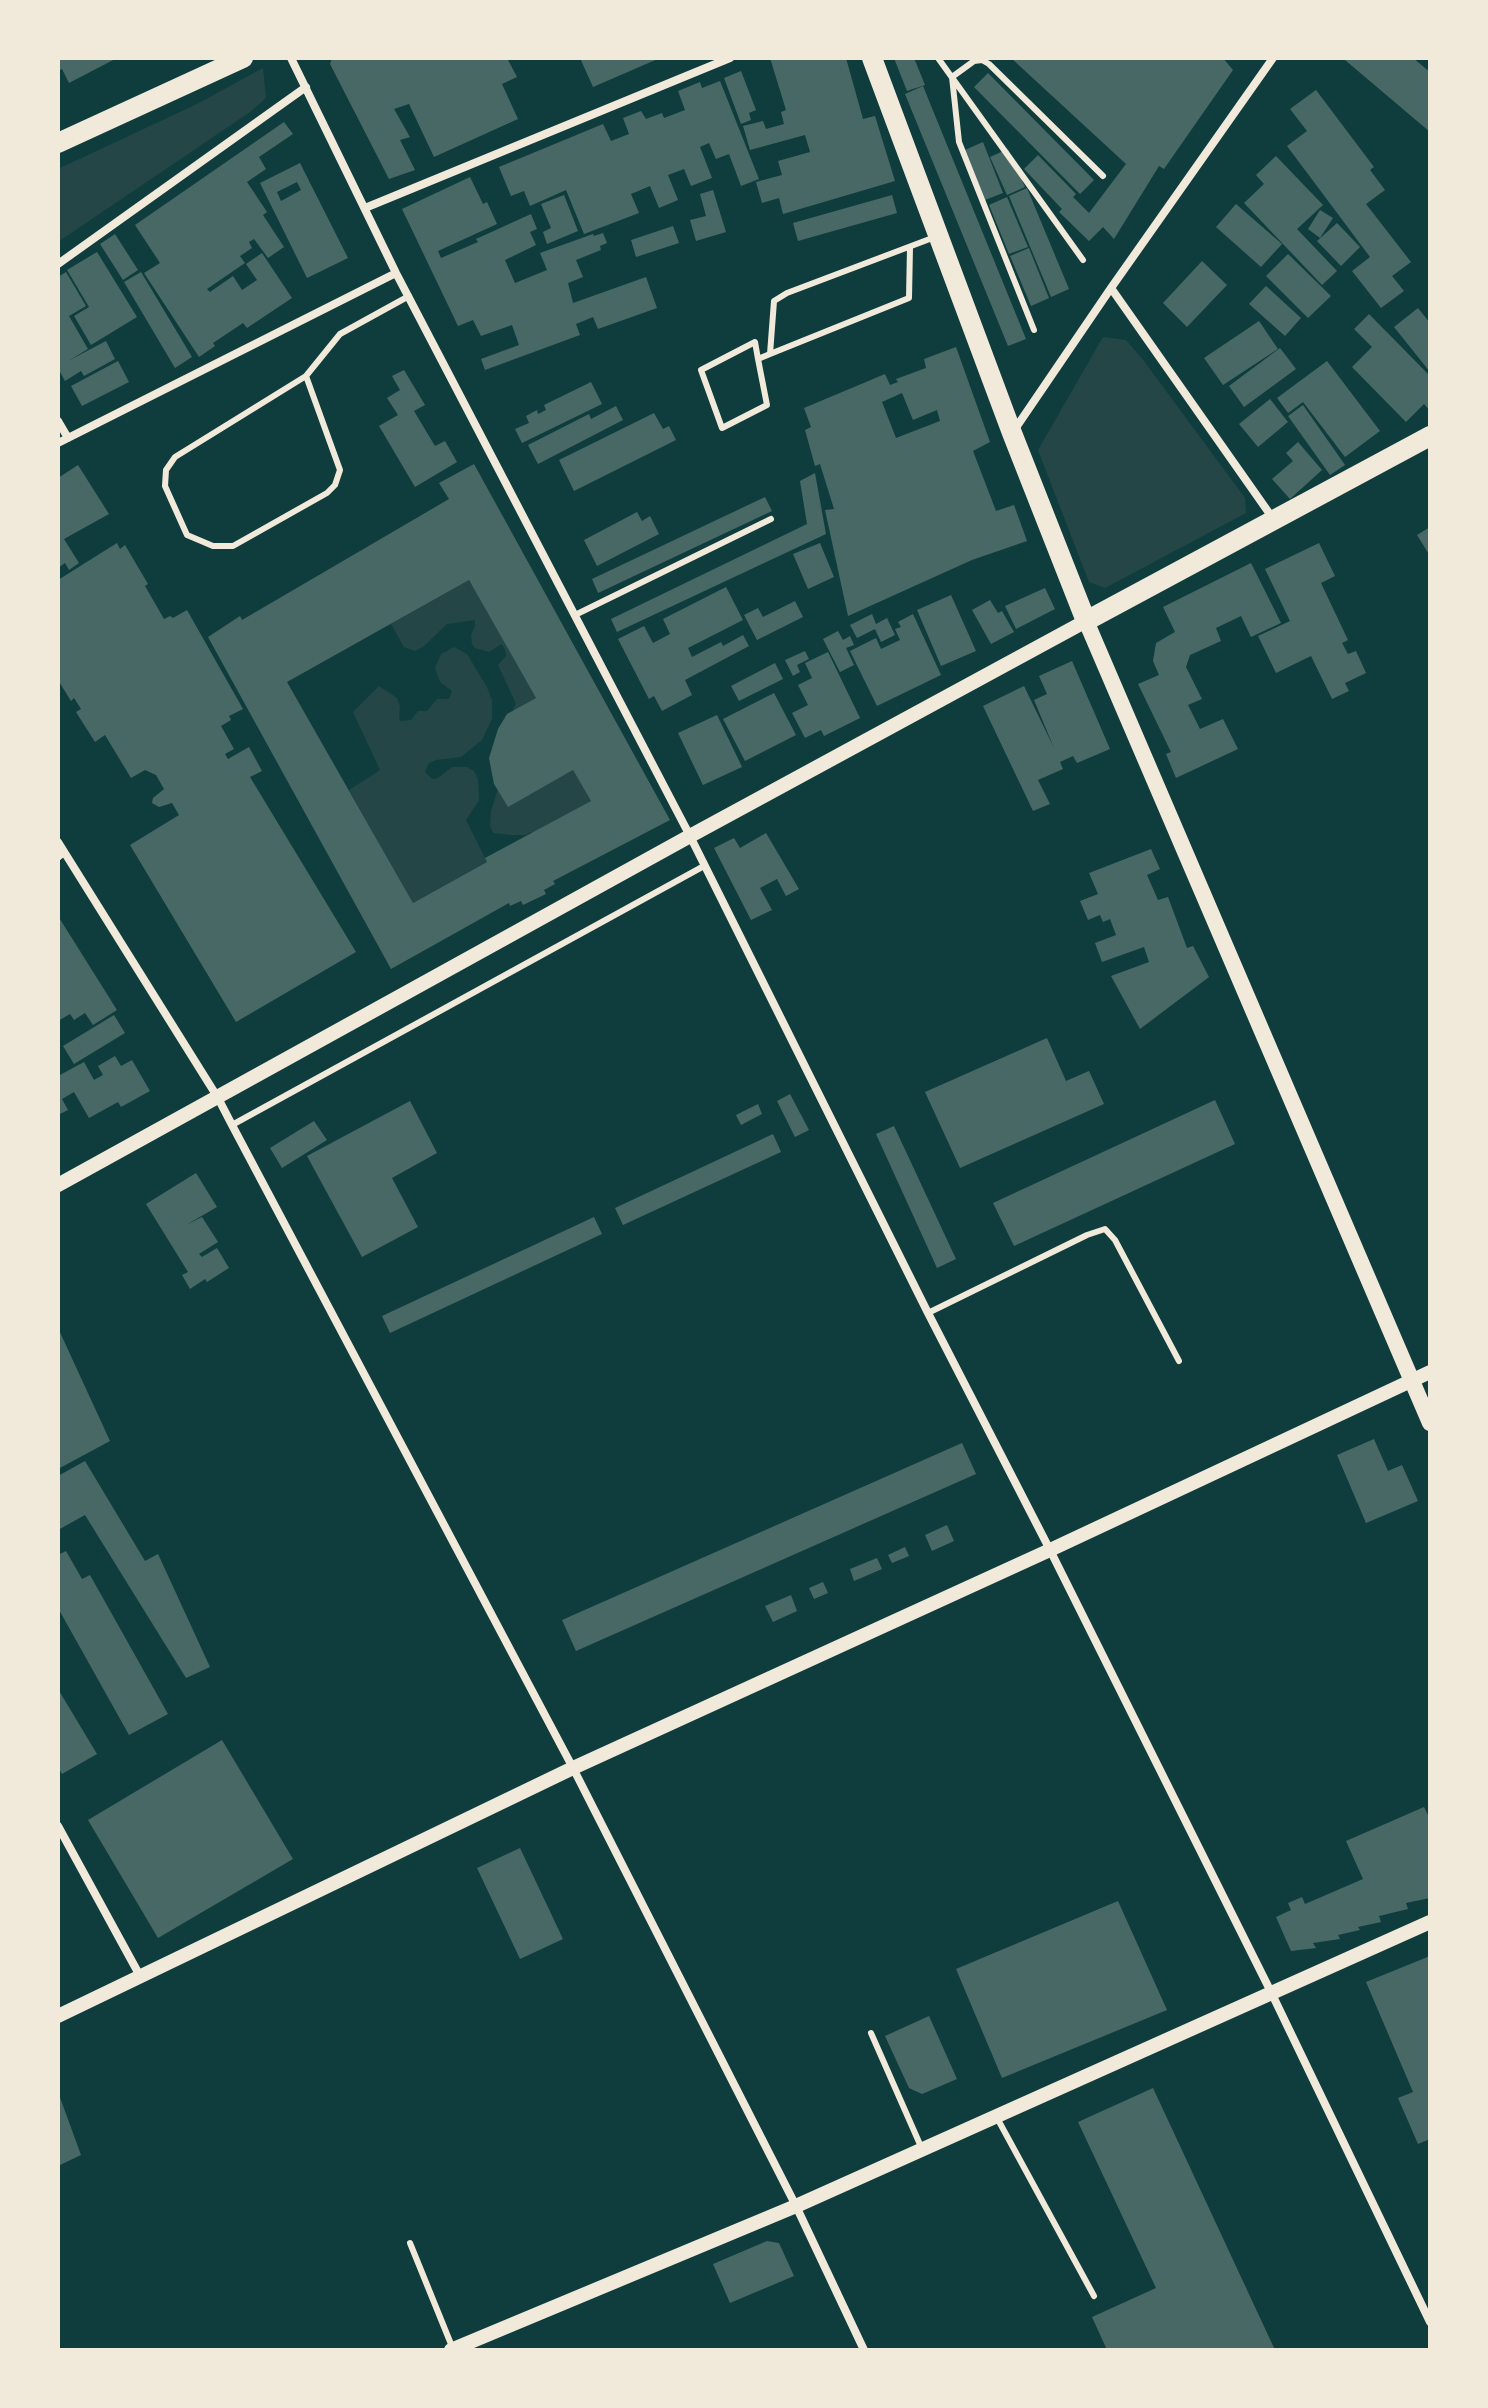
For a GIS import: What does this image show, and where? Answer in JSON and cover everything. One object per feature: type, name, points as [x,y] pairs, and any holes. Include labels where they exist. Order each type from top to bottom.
[{"type":"main road","points":[[58,143],[243,58]]},
{"type":"main road","points":[[872,58],[1086,621],[1430,1423]]},
{"type":"main road","points":[[1086,621],[1430,436]]},
{"type":"street","points":[[291,58],[396,273],[690,836],[1050,1550],[1429,2316]]},
{"type":"street","points":[[365,208],[730,58]]},
{"type":"street","points":[[1012,433],[1273,58]]},
{"type":"street","points":[[58,264],[306,87]]},
{"type":"street","points":[[58,443],[396,273]]},
{"type":"street","points":[[1111,288],[1275,521]]},
{"type":"street","points":[[58,421],[68,438]]},
{"type":"street","points":[[58,1185],[1086,621]]},
{"type":"street","points":[[58,842],[61,856],[218,1098],[573,1768],[796,2206],[864,2350]]},
{"type":"street","points":[[58,2016],[573,1768],[1430,1372]]},
{"type":"street","points":[[58,1826],[140,1976]]},
{"type":"street","points":[[452,2350],[796,2206],[1430,1922]]},
{"type":"lane","points":[[938,58],[1083,260]]},
{"type":"lane","points":[[952,77],[974,61],[982,60],[989,64],[1103,176]]},
{"type":"lane","points":[[952,77],[959,142],[1034,330]]},
{"type":"lane","points":[[770,354],[774,301],[787,293],[938,236]]},
{"type":"lane","points":[[758,359],[909,298],[910,247]]},
{"type":"lane","points":[[306,376],[340,470],[335,485],[327,493],[233,546],[213,546],[187,535],[165,486],[166,470],[175,457],[306,376],[340,334],[409,296]]},
{"type":"lane","points":[[755,342],[758,359],[767,405],[722,428],[701,370],[755,342]]},
{"type":"lane","points":[[575,615],[771,519]]},
{"type":"lane","points":[[232,1125],[704,866]]},
{"type":"lane","points":[[928,1313],[1105,1229],[1115,1240],[1179,1361]]},
{"type":"lane","points":[[871,2033],[922,2149]]},
{"type":"lane","points":[[996,2116],[1094,2296]]},
{"type":"lane","points":[[410,2243],[452,2350]]},
{"type":"shaded area","points":[[263,68],[266,98],[250,112],[58,242],[58,169],[197,104]]},
{"type":"shaded area","points":[[1103,337],[1126,340],[1144,361],[1245,498],[1246,513],[1105,588],[1089,582],[1038,450]]},
{"type":"shaded area","points":[[469,580],[536,698],[512,712],[516,704],[498,665],[506,656],[505,649],[501,644],[489,652],[475,648],[471,635],[475,620],[447,624],[415,651],[404,647],[391,624]]},
{"type":"shaded area","points":[[454,647],[467,654],[487,687],[492,700],[492,719],[482,740],[461,757],[436,760],[429,763],[425,772],[432,779],[452,767],[467,767],[474,771],[478,779],[479,800],[466,820],[487,862],[413,903],[349,790],[380,770],[353,712],[379,686],[397,698],[401,721],[411,720],[418,711],[427,711],[437,699],[449,699],[452,691],[440,682],[435,668],[441,654]]},
{"type":"shaded area","points":[[573,770],[591,801],[532,834],[493,833],[491,811],[498,789],[508,806]]},
{"type":"building","points":[[58,58],[117,58],[69,83],[62,69],[58,71]]},
{"type":"building","points":[[332,58],[507,58],[517,77],[502,84],[518,119],[434,157],[409,104],[394,109],[410,137],[400,140],[415,170],[389,179],[330,64]]},
{"type":"building","points":[[580,58],[660,58],[593,87]]},
{"type":"building","points":[[770,58],[846,58],[863,119],[875,116],[895,181],[783,214],[779,198],[762,203],[756,182],[782,175],[778,161],[810,152],[805,135],[750,150],[743,126],[763,121],[766,129],[784,124],[781,112],[786,110]]},
{"type":"building","points":[[894,58],[914,58],[925,85],[907,91]]},
{"type":"building","points":[[1011,58],[1223,58],[1233,70],[1164,169],[1159,166],[1114,239],[1103,227],[1089,241],[1059,212],[1062,209],[1024,169],[1038,155],[1076,194],[1073,197],[1089,213],[1126,164]]},
{"type":"building","points":[[1413,58],[1430,72],[1430,132],[1345,60]]},
{"type":"building","points":[[741,71],[756,110],[749,113],[751,120],[741,124],[724,78]]},
{"type":"building","points":[[988,73],[1094,180],[1080,194],[974,87]]},
{"type":"building","points":[[720,81],[759,179],[741,186],[729,154],[716,159],[709,143],[700,147],[712,178],[691,186],[684,169],[668,175],[678,200],[659,208],[650,186],[631,194],[639,213],[584,234],[566,190],[530,206],[524,191],[511,196],[499,167],[603,124],[611,141],[629,134],[623,118],[641,111],[646,119],[662,113],[664,118],[685,110],[678,91],[700,82],[702,88]]},
{"type":"building","points":[[923,86],[1026,339],[1008,346],[905,94]]},
{"type":"building","points":[[1316,90],[1374,167],[1370,170],[1385,190],[1366,204],[1411,262],[1392,276],[1404,291],[1381,308],[1352,271],[1370,257],[1287,146],[1307,131],[1290,109]]},
{"type":"building","points":[[284,122],[293,134],[259,157],[266,169],[247,182],[267,212],[263,215],[284,247],[268,258],[254,239],[249,242],[252,248],[240,256],[245,263],[207,289],[210,292],[233,276],[242,290],[257,280],[246,264],[262,253],[292,298],[247,328],[243,323],[213,343],[215,346],[199,357],[144,273],[160,263],[135,225]]},
{"type":"building","points":[[983,142],[1003,193],[985,200],[965,150]]},
{"type":"building","points":[[1008,149],[1025,187],[1007,195],[990,157]]},
{"type":"building","points":[[1276,156],[1323,205],[1297,229],[1337,271],[1322,285],[1244,203],[1264,184],[1256,175]]},
{"type":"building","points":[[300,163],[348,258],[307,278],[260,183]],"holes":[[[297,182],[301,190],[281,201],[277,192]]]},
{"type":"building","points":[[470,177],[497,224],[438,251],[441,258],[531,214],[537,229],[530,232],[536,245],[505,260],[515,283],[547,270],[540,253],[603,233],[607,243],[600,246],[601,250],[576,260],[583,277],[568,283],[573,303],[646,277],[657,308],[598,329],[593,317],[576,324],[580,335],[485,370],[481,359],[519,345],[512,325],[481,336],[473,320],[458,326],[402,209]]},
{"type":"building","points":[[1027,188],[1069,289],[1051,297],[1009,196]]},
{"type":"building","points":[[713,190],[726,232],[696,241],[690,220],[706,216],[700,194]]},
{"type":"building","points":[[564,195],[578,231],[547,244],[543,232],[551,228],[541,204]]},
{"type":"building","points":[[892,195],[897,213],[798,241],[793,223]]},
{"type":"building","points":[[1007,197],[1028,247],[1009,254],[989,205]]},
{"type":"building","points":[[1236,204],[1282,244],[1261,267],[1216,227]]},
{"type":"building","points":[[1320,210],[1333,218],[1320,238],[1308,229]]},
{"type":"building","points":[[1337,223],[1360,247],[1341,266],[1317,241]]},
{"type":"building","points":[[673,226],[679,243],[636,257],[631,240]]},
{"type":"building","points":[[115,234],[138,270],[123,280],[100,244]]},
{"type":"building","points":[[1029,248],[1049,298],[1031,306],[1010,256]]},
{"type":"building","points":[[97,252],[137,317],[91,345],[74,316],[89,307],[67,270]]},
{"type":"building","points":[[1288,254],[1331,296],[1308,318],[1266,276]]},
{"type":"building","points":[[1202,261],[1227,285],[1187,327],[1163,303]]},
{"type":"building","points":[[66,272],[86,306],[69,316],[88,349],[68,361],[106,341],[115,359],[84,376],[81,371],[65,381],[58,368],[58,277]]},
{"type":"building","points":[[141,272],[192,357],[175,368],[124,282]]},
{"type":"building","points":[[1266,286],[1301,318],[1285,336],[1249,304]]},
{"type":"building","points":[[1418,308],[1430,323],[1430,372],[1394,327]]},
{"type":"building","points":[[1369,314],[1430,376],[1430,411],[1424,404],[1406,422],[1352,367],[1372,347],[1354,329]]},
{"type":"building","points":[[1259,321],[1278,349],[1223,385],[1204,358]]},
{"type":"building","points":[[956,347],[990,442],[973,451],[996,511],[1014,505],[1027,541],[972,560],[848,616],[825,510],[834,509],[820,464],[815,466],[805,430],[811,427],[804,408],[885,374],[890,385],[898,382],[896,379],[926,368],[924,359]],"holes":[[[902,393],[913,420],[937,410],[940,421],[896,438],[882,402]]]},
{"type":"building","points":[[1280,348],[1296,369],[1244,407],[1229,386]]},
{"type":"building","points":[[118,361],[129,382],[82,406],[71,386]]},
{"type":"building","points":[[1327,361],[1380,431],[1345,457],[1303,402],[1288,413],[1277,398]]},
{"type":"building","points":[[404,370],[425,405],[414,411],[435,446],[445,441],[457,462],[415,487],[379,426],[398,415],[387,398],[400,390],[392,376]]},
{"type":"building","points":[[591,382],[602,404],[522,443],[515,429],[529,423],[526,416],[537,410],[538,414],[546,410],[544,405]]},
{"type":"building","points":[[1270,399],[1288,422],[1258,447],[1239,424]]},
{"type":"building","points":[[1303,405],[1345,465],[1330,475],[1288,416]]},
{"type":"building","points":[[616,406],[623,420],[538,464],[528,445],[589,414],[591,419]]},
{"type":"building","points":[[654,413],[663,429],[669,426],[676,440],[574,491],[559,460]]},
{"type":"building","points":[[1298,442],[1322,470],[1290,499],[1272,479],[1293,461],[1286,453]]},
{"type":"building","points":[[474,464],[670,820],[553,881],[555,884],[544,890],[546,894],[523,905],[521,901],[510,906],[509,903],[391,969],[208,637],[449,499],[439,483]],"holes":[[[469,580],[536,698],[507,714],[498,729],[489,758],[494,784],[508,807],[573,770],[591,801],[485,858],[487,862],[413,903],[287,682]]]},
{"type":"building","points":[[78,465],[109,514],[64,539],[79,563],[69,570],[65,563],[58,568],[58,478]]},
{"type":"building","points":[[815,473],[826,534],[617,632],[611,619],[807,524],[800,481]]},
{"type":"building","points":[[765,497],[772,511],[598,593],[592,579]]},
{"type":"building","points":[[637,512],[642,521],[650,516],[659,534],[597,566],[584,540]]},
{"type":"building","points":[[1430,527],[1430,556],[1417,535]]},
{"type":"building","points":[[117,543],[120,549],[125,545],[164,619],[187,610],[243,709],[229,716],[231,720],[221,726],[234,749],[225,754],[228,759],[249,747],[262,771],[250,777],[356,952],[236,1022],[130,845],[179,815],[172,803],[159,807],[152,803],[153,798],[164,789],[156,775],[145,770],[131,778],[105,735],[95,742],[76,712],[81,709],[74,698],[71,701],[58,680],[58,580]]},
{"type":"building","points":[[820,543],[834,577],[808,589],[793,554]]},
{"type":"building","points":[[1319,543],[1335,576],[1321,583],[1348,640],[1342,643],[1348,654],[1356,651],[1366,673],[1345,683],[1349,691],[1332,699],[1311,656],[1276,673],[1258,636],[1290,621],[1265,569]]},
{"type":"building","points":[[1251,563],[1281,623],[1251,637],[1241,616],[1216,628],[1221,641],[1190,655],[1186,667],[1202,699],[1188,705],[1200,729],[1223,719],[1238,749],[1176,778],[1166,754],[1171,752],[1138,684],[1159,675],[1153,661],[1156,643],[1175,632],[1163,607]]},
{"type":"building","points":[[726,587],[743,620],[688,648],[692,657],[743,635],[749,646],[685,680],[692,695],[662,711],[654,696],[649,699],[618,639],[644,626],[653,643],[670,634],[663,619]]},
{"type":"building","points":[[1045,588],[1055,609],[1016,629],[1005,606]]},
{"type":"building","points":[[951,595],[976,651],[941,666],[917,610]]},
{"type":"building","points":[[990,600],[998,613],[1002,611],[1014,632],[991,644],[972,610]]},
{"type":"building","points":[[795,601],[803,617],[757,640],[744,615],[758,608],[763,617]]},
{"type":"building","points":[[872,614],[876,624],[887,618],[895,635],[881,642],[875,629],[857,638],[850,625]]},
{"type":"building","points":[[913,614],[941,675],[877,706],[850,651],[876,638],[881,649],[900,640],[895,629],[901,627],[898,622]]},
{"type":"building","points":[[838,631],[843,640],[850,636],[854,645],[846,648],[854,665],[840,672],[823,639]]},
{"type":"building","points":[[805,651],[809,659],[797,665],[800,672],[793,676],[785,660]]},
{"type":"building","points":[[828,652],[860,718],[824,736],[821,730],[805,738],[792,713],[808,705],[798,685],[812,678],[805,663]]},
{"type":"building","points":[[1072,661],[1110,749],[1077,763],[1073,756],[1060,762],[1063,769],[1038,780],[1050,804],[1033,811],[983,706],[1024,686],[1054,748],[1034,700],[1047,694],[1039,676]]},
{"type":"building","points":[[775,663],[783,679],[739,701],[731,686]]},
{"type":"building","points":[[774,693],[796,735],[745,761],[723,719]]},
{"type":"building","points":[[717,715],[742,767],[703,785],[678,733]]},
{"type":"building","points":[[766,833],[799,889],[786,896],[777,879],[760,888],[772,910],[751,920],[714,848],[734,838],[740,848]]},
{"type":"building","points":[[1151,849],[1160,869],[1147,875],[1158,900],[1168,897],[1187,948],[1193,946],[1209,977],[1140,1029],[1111,976],[1149,962],[1144,947],[1102,962],[1095,943],[1116,935],[1110,919],[1103,922],[1100,915],[1088,920],[1080,901],[1098,894],[1089,873]]},
{"type":"building","points":[[58,916],[117,1010],[93,1025],[85,1013],[74,1020],[70,1014],[58,1021]]},
{"type":"building","points":[[114,1015],[125,1033],[74,1064],[63,1046]]},
{"type":"building","points":[[1047,1038],[1066,1081],[1089,1071],[1104,1104],[960,1168],[925,1092]]},
{"type":"building","points":[[115,1056],[121,1066],[132,1060],[150,1091],[121,1107],[118,1102],[89,1118],[74,1092],[62,1099],[68,1110],[58,1115],[58,1076],[84,1062],[94,1080],[103,1075],[98,1066]]},
{"type":"building","points":[[790,1094],[809,1130],[795,1137],[777,1101]]},
{"type":"building","points":[[1215,1100],[1235,1144],[1014,1246],[993,1203]]},
{"type":"building","points":[[410,1101],[437,1153],[392,1178],[418,1227],[362,1257],[307,1156]]},
{"type":"building","points":[[758,1104],[762,1114],[741,1125],[736,1115]]},
{"type":"building","points":[[314,1121],[327,1140],[282,1168],[270,1148]]},
{"type":"building","points":[[894,1126],[956,1259],[937,1268],[876,1134]]},
{"type":"building","points":[[773,1134],[781,1152],[623,1225],[615,1208]]},
{"type":"building","points":[[196,1173],[217,1207],[186,1225],[202,1217],[218,1242],[199,1254],[202,1257],[217,1248],[229,1268],[190,1289],[182,1275],[188,1272],[146,1204]]},
{"type":"building","points":[[594,1217],[602,1234],[390,1333],[382,1316]]},
{"type":"building","points":[[58,1328],[110,1441],[58,1469]]},
{"type":"building","points":[[1374,1439],[1388,1471],[1402,1465],[1418,1501],[1366,1523],[1337,1455]]},
{"type":"building","points":[[962,1443],[976,1474],[576,1651],[562,1620]]},
{"type":"building","points":[[85,1461],[145,1561],[158,1554],[210,1667],[186,1678],[85,1515],[58,1530],[58,1476]]},
{"type":"building","points":[[947,1525],[954,1541],[932,1551],[925,1535]]},
{"type":"building","points":[[905,1547],[909,1556],[892,1563],[888,1555]]},
{"type":"building","points":[[66,1551],[82,1579],[90,1575],[168,1714],[129,1735],[58,1608],[58,1555]]},
{"type":"building","points":[[877,1558],[882,1569],[854,1581],[850,1569]]},
{"type":"building","points":[[823,1582],[828,1593],[814,1599],[809,1588]]},
{"type":"building","points":[[791,1595],[797,1611],[773,1622],[765,1606]]},
{"type":"building","points":[[58,1689],[97,1754],[62,1774],[58,1767]]},
{"type":"building","points":[[222,1740],[293,1859],[158,1938],[88,1820]]},
{"type":"building","points":[[1424,1807],[1430,1819],[1430,1898],[1406,1903],[1408,1909],[1379,1916],[1381,1922],[1338,1935],[1340,1939],[1313,1943],[1316,1948],[1291,1951],[1276,1917],[1291,1910],[1288,1903],[1302,1897],[1305,1904],[1363,1879],[1346,1841]]},
{"type":"building","points":[[520,1848],[563,1939],[520,1959],[477,1868]]},
{"type":"building","points":[[1118,1901],[1167,2010],[1002,2078],[956,1969]]},
{"type":"building","points":[[1430,1956],[1430,2139],[1418,2144],[1398,2098],[1413,2092],[1366,1982]]},
{"type":"building","points":[[929,2016],[957,2079],[922,2094],[909,2088],[885,2036]]},
{"type":"building","points":[[1153,2088],[1275,2350],[1107,2350],[1092,2317],[1156,2288],[1078,2122]]},
{"type":"building","points":[[58,2092],[81,2155],[58,2166]]},
{"type":"building","points":[[767,2241],[779,2243],[794,2276],[730,2303],[713,2264]]}]
